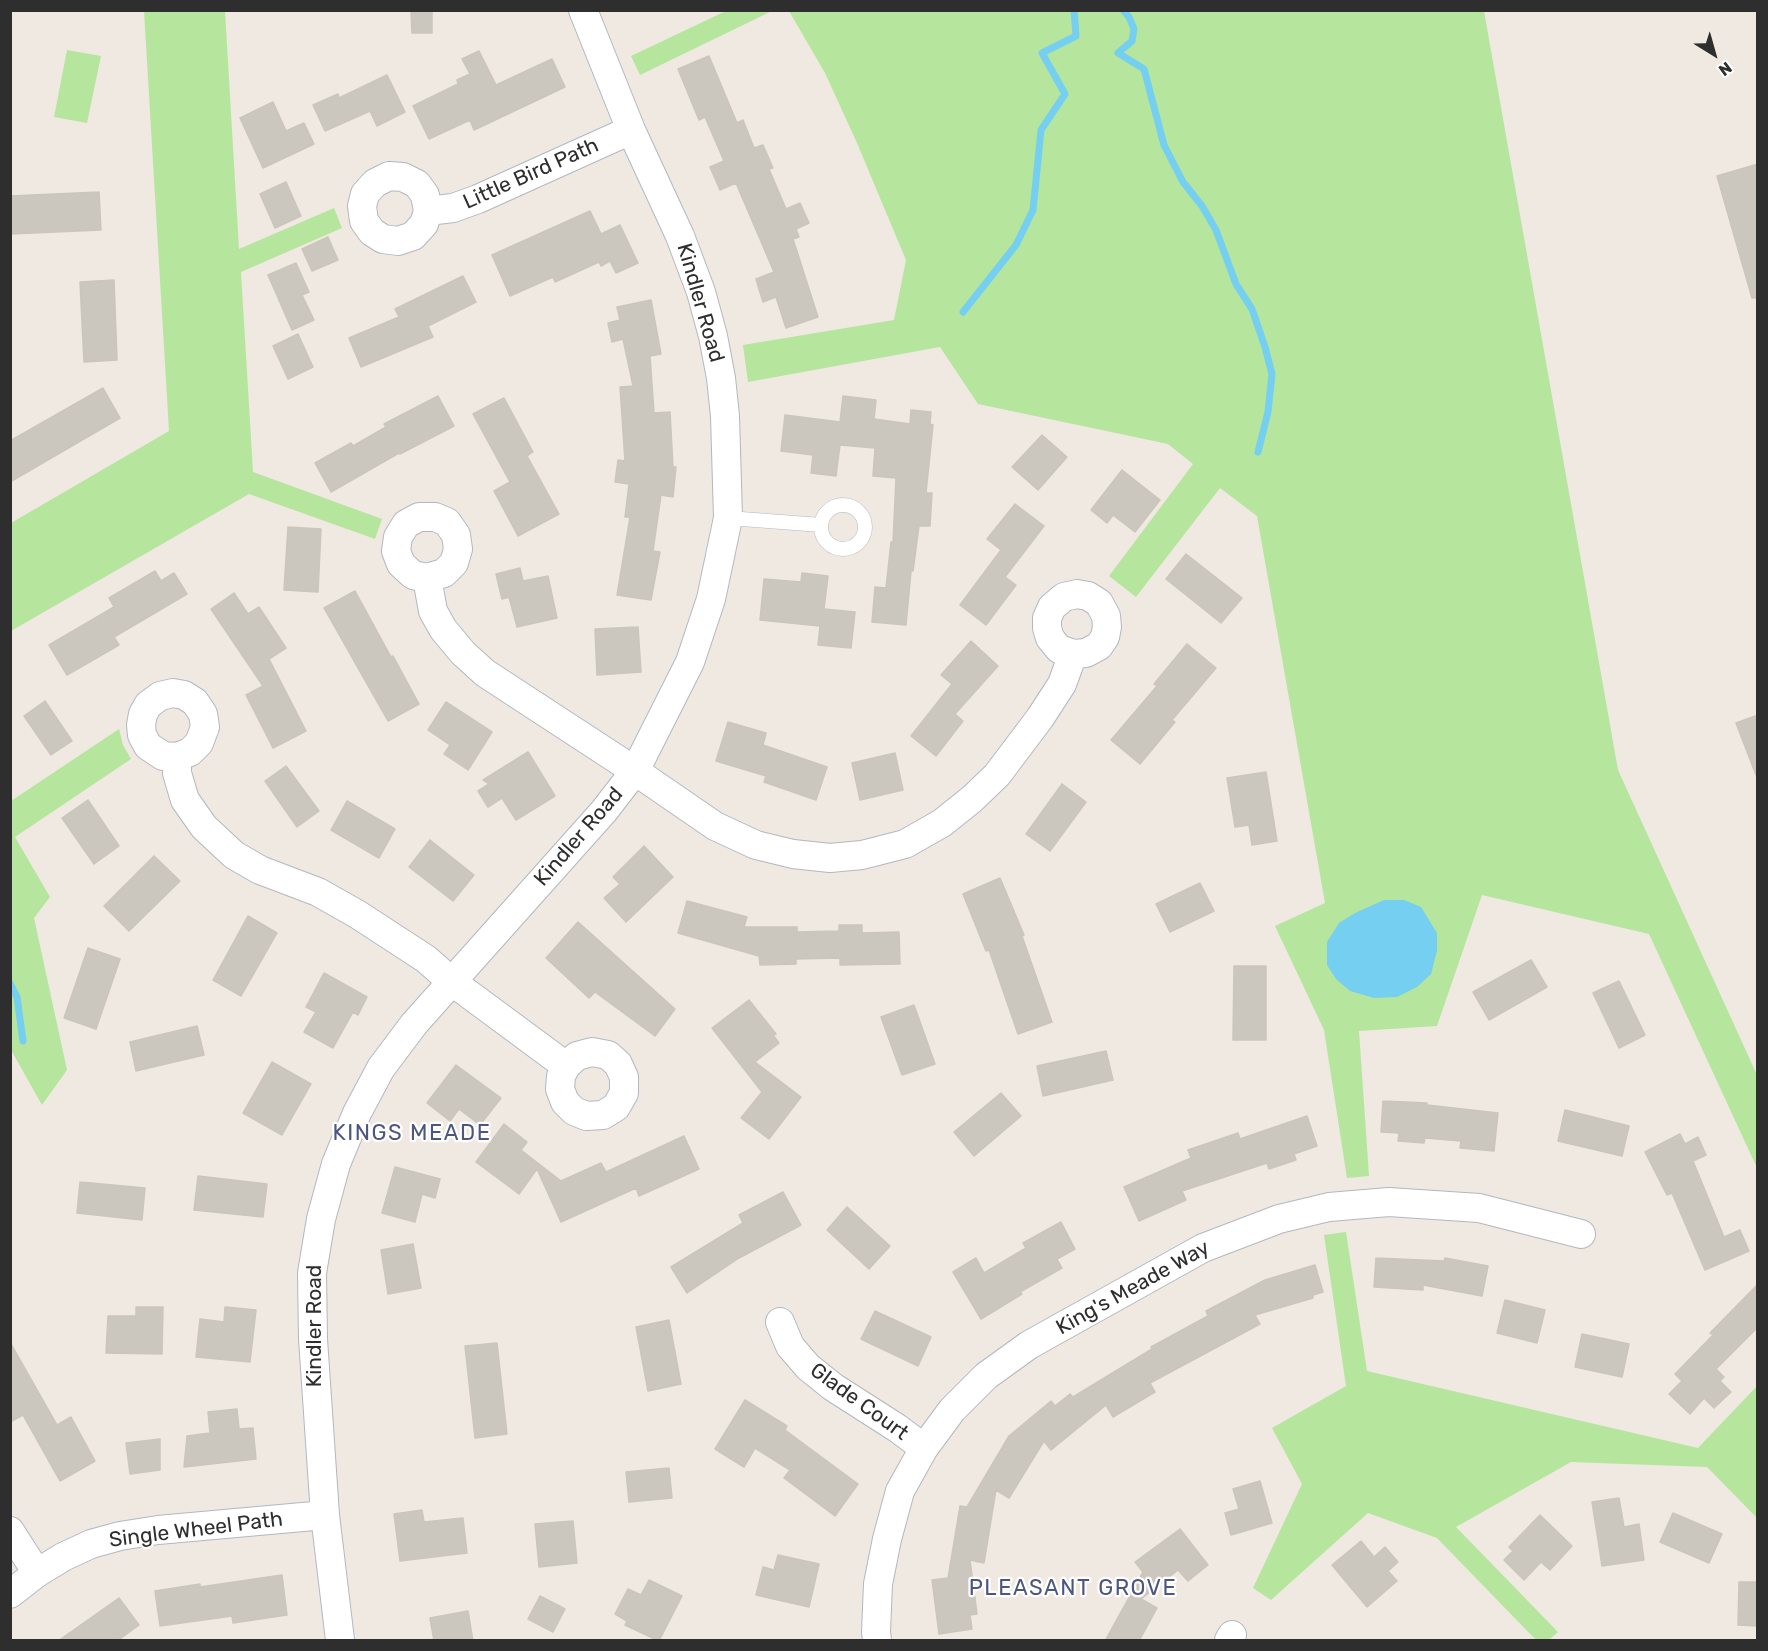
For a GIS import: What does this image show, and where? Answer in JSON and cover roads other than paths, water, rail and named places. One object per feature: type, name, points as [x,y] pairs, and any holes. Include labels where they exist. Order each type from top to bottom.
[{"type":"street","name":"Kindler Road","points":[[340,1641],[325,1515],[313,1339],[312,1273],[321,1219],[336,1164],[357,1113],[381,1068],[414,1024],[604,811],[635,771],[690,662],[711,599],[728,518],[725,416],[713,336],[701,292],[680,236],[632,130],[583,10]]},
{"type":"street","name":"Little Bird Path","points":[[428,211],[453,207],[478,199],[632,130]]},
{"type":"street","points":[[428,578],[433,611],[443,629],[463,653],[485,673],[715,826],[765,847],[793,854],[831,858],[862,855],[904,844],[942,823],[997,775],[1041,718],[1062,684],[1073,654]]},
{"type":"street","points":[[177,757],[177,773],[185,800],[204,827],[234,855],[260,870],[318,892],[357,914],[426,959],[566,1066]]},
{"type":"street","name":"King's Meade Way","points":[[877,1641],[878,1584],[900,1491],[924,1448],[952,1410],[986,1376],[1029,1345],[1203,1248],[1280,1219],[1341,1205],[1389,1202],[1433,1203],[1479,1208],[1581,1234]]},
{"type":"street","name":"Glade Court","points":[[780,1322],[790,1346],[808,1367],[832,1388],[897,1428],[924,1448]]},
{"type":"street","name":"Single Wheel Path","points":[[10,1594],[63,1557],[120,1536],[158,1530],[325,1515]]},
{"type":"street","points":[[10,1531],[37,1573]]},
{"type":"lane","points":[[728,518],[821,525]]},
{"type":"water","points":[[1384,900],[1404,900],[1421,907],[1437,933],[1437,951],[1431,974],[1417,987],[1397,997],[1374,998],[1350,991],[1336,979],[1327,965],[1327,942],[1339,923]]},
{"type":"waterway","points":[[963,312],[1016,245],[1033,210],[1041,130],[1065,94],[1042,53],[1076,36],[1074,10]]},
{"type":"waterway","points":[[1123,10],[1134,29],[1132,41],[1118,53],[1144,69],[1164,145],[1183,182],[1202,206],[1216,230],[1236,284],[1252,309],[1265,347],[1272,374],[1268,412],[1258,452]]},
{"type":"waterway","points":[[10,983],[17,997],[23,1041]]},
{"type":"district","name":"KINGS MEADE","points":[[412,1134]]},
{"type":"district","name":"PLEASANT GROVE","points":[[1073,1589]]}]
